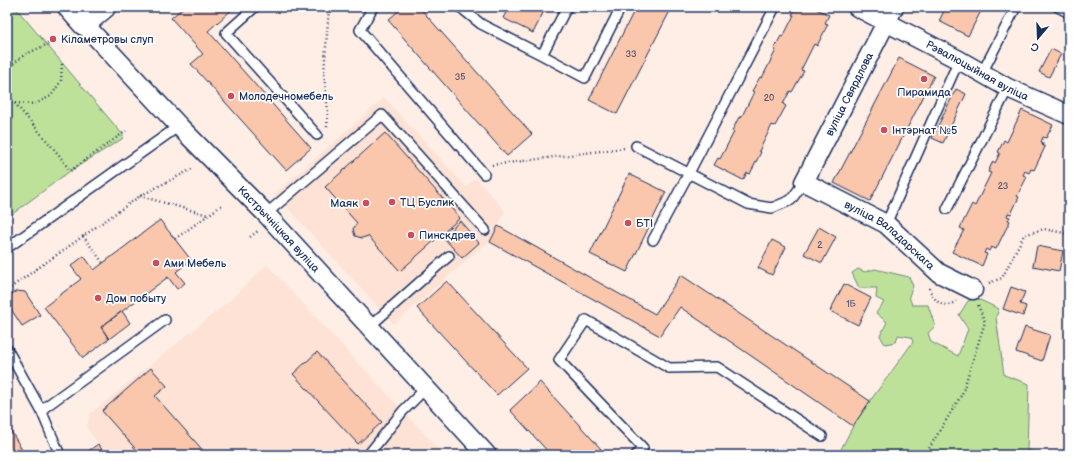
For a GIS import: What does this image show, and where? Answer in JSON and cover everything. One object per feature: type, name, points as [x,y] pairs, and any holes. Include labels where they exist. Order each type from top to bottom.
[{"type":"main road","name":"Кастрычніцкая вуліца","points":[[68,7],[84,24]]},
{"type":"main road","points":[[84,24],[104,7]]},
{"type":"street","name":"Рэвалюцыйная вуліца","points":[[857,7],[890,14],[959,60],[1008,88],[1069,115]]},
{"type":"street","name":"вуліца Свярдлова","points":[[804,182],[890,14]]},
{"type":"street","name":"Кастрычніцкая вуліца","points":[[84,24],[179,126],[266,214],[487,455]]},
{"type":"street","name":"вуліца Валадарскага","points":[[804,182],[886,224],[940,273],[973,290]]},
{"type":"lane","points":[[254,7],[226,33],[317,135]]},
{"type":"lane","points":[[372,7],[360,30],[486,170]]},
{"type":"lane","points":[[460,7],[481,24],[542,54],[585,78],[621,7]]},
{"type":"lane","points":[[542,54],[567,7]]},
{"type":"lane","points":[[653,240],[776,7]]},
{"type":"lane","points":[[982,73],[1016,7]]},
{"type":"lane","points":[[1058,7],[1069,13]]},
{"type":"lane","points":[[886,224],[959,60]]},
{"type":"lane","points":[[947,209],[1008,88]]},
{"type":"lane","points":[[266,214],[382,115],[484,230]]},
{"type":"lane","points":[[7,248],[179,126]]},
{"type":"lane","points":[[636,146],[748,204],[772,208],[791,200],[804,182]]},
{"type":"lane","points":[[369,328],[449,256]]},
{"type":"lane","points":[[41,410],[165,320]]},
{"type":"lane","points":[[636,455],[646,452],[559,360],[586,320],[669,368],[717,367],[822,436]]},
{"type":"lane","points":[[7,349],[41,410],[60,455]]},
{"type":"lane","points":[[368,455],[403,411],[426,388]]},
{"type":"path","points":[[326,131],[328,112],[324,73],[329,7]]},
{"type":"path","points":[[7,69],[24,55],[46,45],[51,41]]},
{"type":"path","points":[[15,103],[34,104],[51,96],[60,81],[62,64]]},
{"type":"path","points":[[7,94],[59,155],[70,171],[126,131]]},
{"type":"path","points":[[486,170],[636,146]]},
{"type":"path","points":[[7,290],[140,196],[192,169]]},
{"type":"path","points":[[140,196],[208,215]]},
{"type":"path","points":[[175,239],[222,205]]},
{"type":"path","points":[[925,455],[962,394],[985,322],[973,290],[1002,278],[1024,235],[1044,228],[1069,234]]},
{"type":"path","points":[[83,236],[103,263]]},
{"type":"shaded area","points":[[384,98],[466,187],[476,178],[505,211],[490,242],[484,245],[394,324],[275,194]]},
{"type":"shaded area","points":[[267,265],[444,455],[107,455],[87,428],[90,414],[228,302]]},
{"type":"green space","points":[[7,7],[15,7],[123,135],[122,139],[70,171],[7,218]]},
{"type":"green space","points":[[858,269],[865,272],[875,269],[909,277],[913,286],[909,296],[912,305],[928,305],[935,326],[928,333],[931,342],[958,356],[968,329],[959,315],[968,301],[976,298],[999,309],[996,317],[1004,375],[1029,384],[1027,450],[1047,455],[838,455],[853,426],[913,342],[911,337],[898,335],[896,342],[885,344],[880,336],[887,322],[876,313],[884,302],[876,298],[877,288],[859,288],[852,273]]},
{"type":"building","points":[[184,7],[235,7],[208,31],[311,148],[286,170],[191,64],[203,54],[171,18]]},
{"type":"building","points":[[403,7],[419,7],[532,134],[507,156],[388,20]]},
{"type":"building","points":[[509,7],[546,7],[533,33],[503,18]]},
{"type":"building","points":[[636,7],[672,7],[617,114],[589,100]]},
{"type":"building","points":[[796,7],[812,7],[829,15],[825,23],[828,24],[817,46],[814,44],[801,70],[804,71],[783,104],[786,106],[775,126],[772,125],[759,151],[761,152],[750,174],[747,173],[743,180],[714,165],[718,158],[720,159],[734,132],[732,131],[739,117],[741,118],[754,92],[752,91],[760,77],[762,78],[776,50],[774,49],[781,36],[783,37],[794,15],[792,15]]},
{"type":"building","points":[[946,7],[983,7],[968,36],[939,21]]},
{"type":"building","points":[[1051,49],[1061,54],[1049,77],[1039,72]]},
{"type":"building","name":"Інтэрнат №5","points":[[899,58],[934,76],[870,201],[834,183]]},
{"type":"building","points":[[956,89],[966,94],[943,143],[932,138]]},
{"type":"building","points":[[1022,110],[1053,125],[1046,138],[1043,137],[1041,142],[1044,143],[1042,145],[1045,147],[1034,170],[1031,169],[1029,173],[1025,171],[1023,175],[1027,177],[1017,196],[1019,197],[1011,214],[1008,213],[1007,216],[1010,217],[1008,220],[1010,221],[996,249],[991,247],[989,251],[986,249],[984,253],[987,254],[982,266],[952,252],[964,230],[960,228],[972,204],[975,206],[991,173],[988,172],[993,161],[995,163],[1000,153],[998,152],[1004,140],[1007,142]]},
{"type":"building","name":"ТЦ Буслик","points":[[385,133],[460,218],[400,271],[368,236],[362,238],[355,236],[353,229],[357,223],[325,187]]},
{"type":"building","name":"БТІ","points":[[629,174],[666,192],[627,272],[590,254]]},
{"type":"building","name":"Дом побыту","points":[[160,220],[191,260],[176,272],[185,283],[177,289],[168,277],[101,327],[109,339],[83,358],[44,307],[81,279],[71,266],[84,256],[94,270]]},
{"type":"building","points":[[460,221],[479,243],[462,258],[443,237]]},
{"type":"building","points":[[498,226],[655,314],[681,275],[870,401],[853,426],[680,307],[660,336],[490,242]]},
{"type":"building","points":[[819,227],[836,237],[822,263],[804,254]]},
{"type":"building","points":[[772,240],[786,247],[772,275],[758,268]]},
{"type":"building","points":[[1037,246],[1063,251],[1059,271],[1033,266]]},
{"type":"building","points":[[447,281],[527,368],[497,395],[417,308]]},
{"type":"building","points":[[844,284],[871,298],[858,325],[830,311]]},
{"type":"building","points":[[1011,287],[1025,292],[1020,304],[1026,306],[1023,316],[1003,309]]},
{"type":"building","points":[[17,291],[25,292],[40,315],[22,326],[7,303],[10,295]]},
{"type":"building","points":[[122,311],[130,323],[109,339],[101,327]]},
{"type":"building","points":[[1025,327],[1050,335],[1042,361],[1016,352]]},
{"type":"building","points":[[317,352],[382,422],[358,444],[293,374]]},
{"type":"building","points":[[151,368],[167,386],[155,396],[207,455],[141,455],[102,411]]},
{"type":"building","points":[[540,382],[601,449],[595,455],[551,455],[510,410]]},
{"type":"building","points":[[7,415],[11,417],[11,419],[7,424]]},
{"type":"building","points":[[7,424],[25,455],[7,455]]},
{"type":"building","points":[[98,444],[106,455],[83,455]]},
{"type":"place","name":"Кіламетровы слуп","points":[[53,39]]},
{"type":"place","name":"Пирамида","points":[[924,79]]},
{"type":"place","name":"Молодечномебель","points":[[231,96]]},
{"type":"place","name":"Інтэрнат №5","points":[[884,130]]},
{"type":"place","name":"ТЦ Буслик","points":[[392,202]]},
{"type":"place","name":"Маяк","points":[[366,203]]},
{"type":"place","name":"БТІ","points":[[628,223]]},
{"type":"place","name":"Пинскдрев","points":[[411,235]]},
{"type":"place","name":"Ами Мебель","points":[[156,263]]},
{"type":"place","name":"Дом побыту","points":[[98,298]]}]
